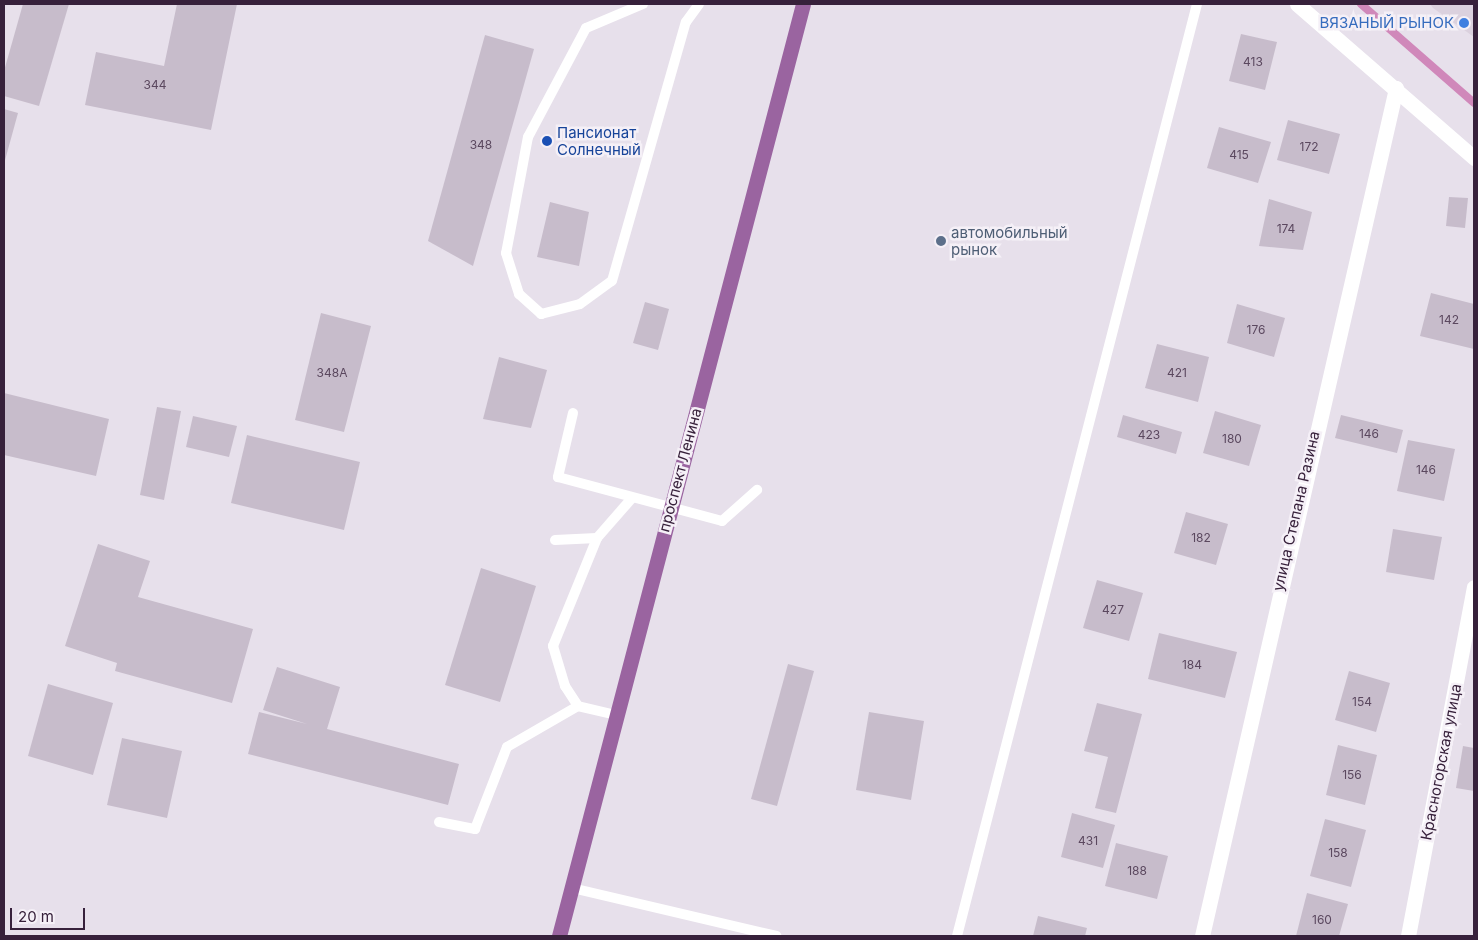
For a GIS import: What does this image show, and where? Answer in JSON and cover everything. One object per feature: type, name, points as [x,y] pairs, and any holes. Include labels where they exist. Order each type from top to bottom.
[{"type":"main road","name":"проспект Ленина","points":[[559,936],[803,4]]},
{"type":"street","points":[[1297,4],[1396,88],[1474,158]]},
{"type":"street","name":"улица Степана Разина","points":[[1202,936],[1396,88]]},
{"type":"street","name":"Красногорская улица","points":[[1408,936],[1474,587]]},
{"type":"lane","points":[[643,4],[586,28],[528,137],[506,253],[519,294],[541,314],[580,304],[612,282],[686,22],[699,4]]},
{"type":"lane","points":[[957,936],[1197,4]]},
{"type":"lane","points":[[574,413],[558,477],[722,521],[757,490]]},
{"type":"lane","points":[[578,706],[565,686],[553,646],[597,538],[632,498]]},
{"type":"lane","points":[[556,540],[597,538]]},
{"type":"lane","points":[[439,822],[475,829],[507,747],[578,706],[616,715]]},
{"type":"lane","points":[[572,888],[776,936]]},
{"type":"shaded area","name":"ВЯЗАНЫЙ РЫНОК","points":[[1430,4],[1474,4],[1474,37],[1433,8]]},
{"type":"building","points":[[23,4],[69,4],[39,106],[4,96],[4,71]]},
{"type":"building","points":[[177,4],[237,4],[211,130],[85,105],[96,52],[164,66]]},
{"type":"building","points":[[1241,34],[1277,42],[1265,90],[1229,81]]},
{"type":"building","points":[[485,35],[534,49],[473,266],[428,241]]},
{"type":"building","points":[[4,109],[18,113],[4,164]]},
{"type":"building","points":[[1288,120],[1340,134],[1329,174],[1277,160]]},
{"type":"building","points":[[1219,127],[1271,142],[1258,183],[1207,168]]},
{"type":"building","points":[[1449,197],[1468,198],[1465,228],[1446,226]]},
{"type":"building","points":[[1269,199],[1312,212],[1303,250],[1259,246]]},
{"type":"building","points":[[550,202],[589,212],[579,266],[537,257]]},
{"type":"building","points":[[1431,293],[1474,304],[1474,349],[1420,336]]},
{"type":"building","points":[[645,302],[669,309],[658,350],[633,343]]},
{"type":"building","points":[[1237,304],[1285,318],[1274,357],[1227,343]]},
{"type":"building","points":[[321,313],[371,326],[344,432],[295,420]]},
{"type":"building","points":[[1157,344],[1209,357],[1198,402],[1145,388]]},
{"type":"building","points":[[499,357],[547,370],[531,428],[483,419]]},
{"type":"building","points":[[4,393],[109,419],[96,476],[4,455]]},
{"type":"building","points":[[157,407],[181,411],[164,500],[140,495]]},
{"type":"building","points":[[1215,411],[1261,425],[1249,466],[1203,453]]},
{"type":"building","points":[[1123,415],[1182,432],[1176,454],[1117,437]]},
{"type":"building","points":[[1341,415],[1403,430],[1397,453],[1335,438]]},
{"type":"building","points":[[193,416],[237,426],[229,457],[186,447]]},
{"type":"building","points":[[247,435],[360,462],[344,530],[231,503]]},
{"type":"building","points":[[1408,440],[1455,449],[1444,501],[1397,491]]},
{"type":"building","points":[[1186,512],[1228,524],[1216,565],[1174,553]]},
{"type":"building","points":[[1393,529],[1442,537],[1434,580],[1386,572]]},
{"type":"building","points":[[98,544],[150,561],[138,597],[253,629],[232,703],[115,671],[117,663],[65,646]]},
{"type":"building","points":[[481,568],[536,586],[500,702],[445,685]]},
{"type":"building","points":[[1097,580],[1143,593],[1129,641],[1083,628]]},
{"type":"building","points":[[1159,633],[1237,652],[1225,698],[1148,679]]},
{"type":"building","points":[[788,664],[814,671],[777,806],[751,799]]},
{"type":"building","points":[[277,667],[340,687],[327,729],[459,764],[448,805],[248,754],[259,712],[307,724],[263,710]]},
{"type":"building","points":[[1349,671],[1390,683],[1376,732],[1335,720]]},
{"type":"building","points":[[48,684],[113,703],[93,775],[28,756]]},
{"type":"building","points":[[1097,703],[1142,714],[1116,813],[1095,808],[1108,757],[1084,751]]},
{"type":"building","points":[[869,712],[924,721],[911,800],[856,790]]},
{"type":"building","points":[[122,738],[182,751],[167,818],[107,805]]},
{"type":"building","points":[[1338,745],[1377,755],[1365,805],[1326,795]]},
{"type":"building","points":[[1463,746],[1474,748],[1474,791],[1456,788]]},
{"type":"building","points":[[1072,813],[1115,825],[1103,868],[1061,857]]},
{"type":"building","points":[[1325,819],[1366,830],[1351,887],[1310,876]]},
{"type":"building","points":[[1116,843],[1168,856],[1157,899],[1105,886]]},
{"type":"building","points":[[1307,893],[1348,904],[1339,936],[1296,936]]},
{"type":"building","points":[[1038,916],[1087,928],[1085,936],[1033,936]]},
{"type":"waterway","points":[[1361,4],[1474,103]]},
{"type":"place","name":"ВЯЗАНЫЙ РЫНОК","points":[[1464,23]]},
{"type":"place","name":"Пансионат Солнечный","points":[[547,141]]},
{"type":"place","name":"автомобильный рынок","points":[[941,241]]}]
